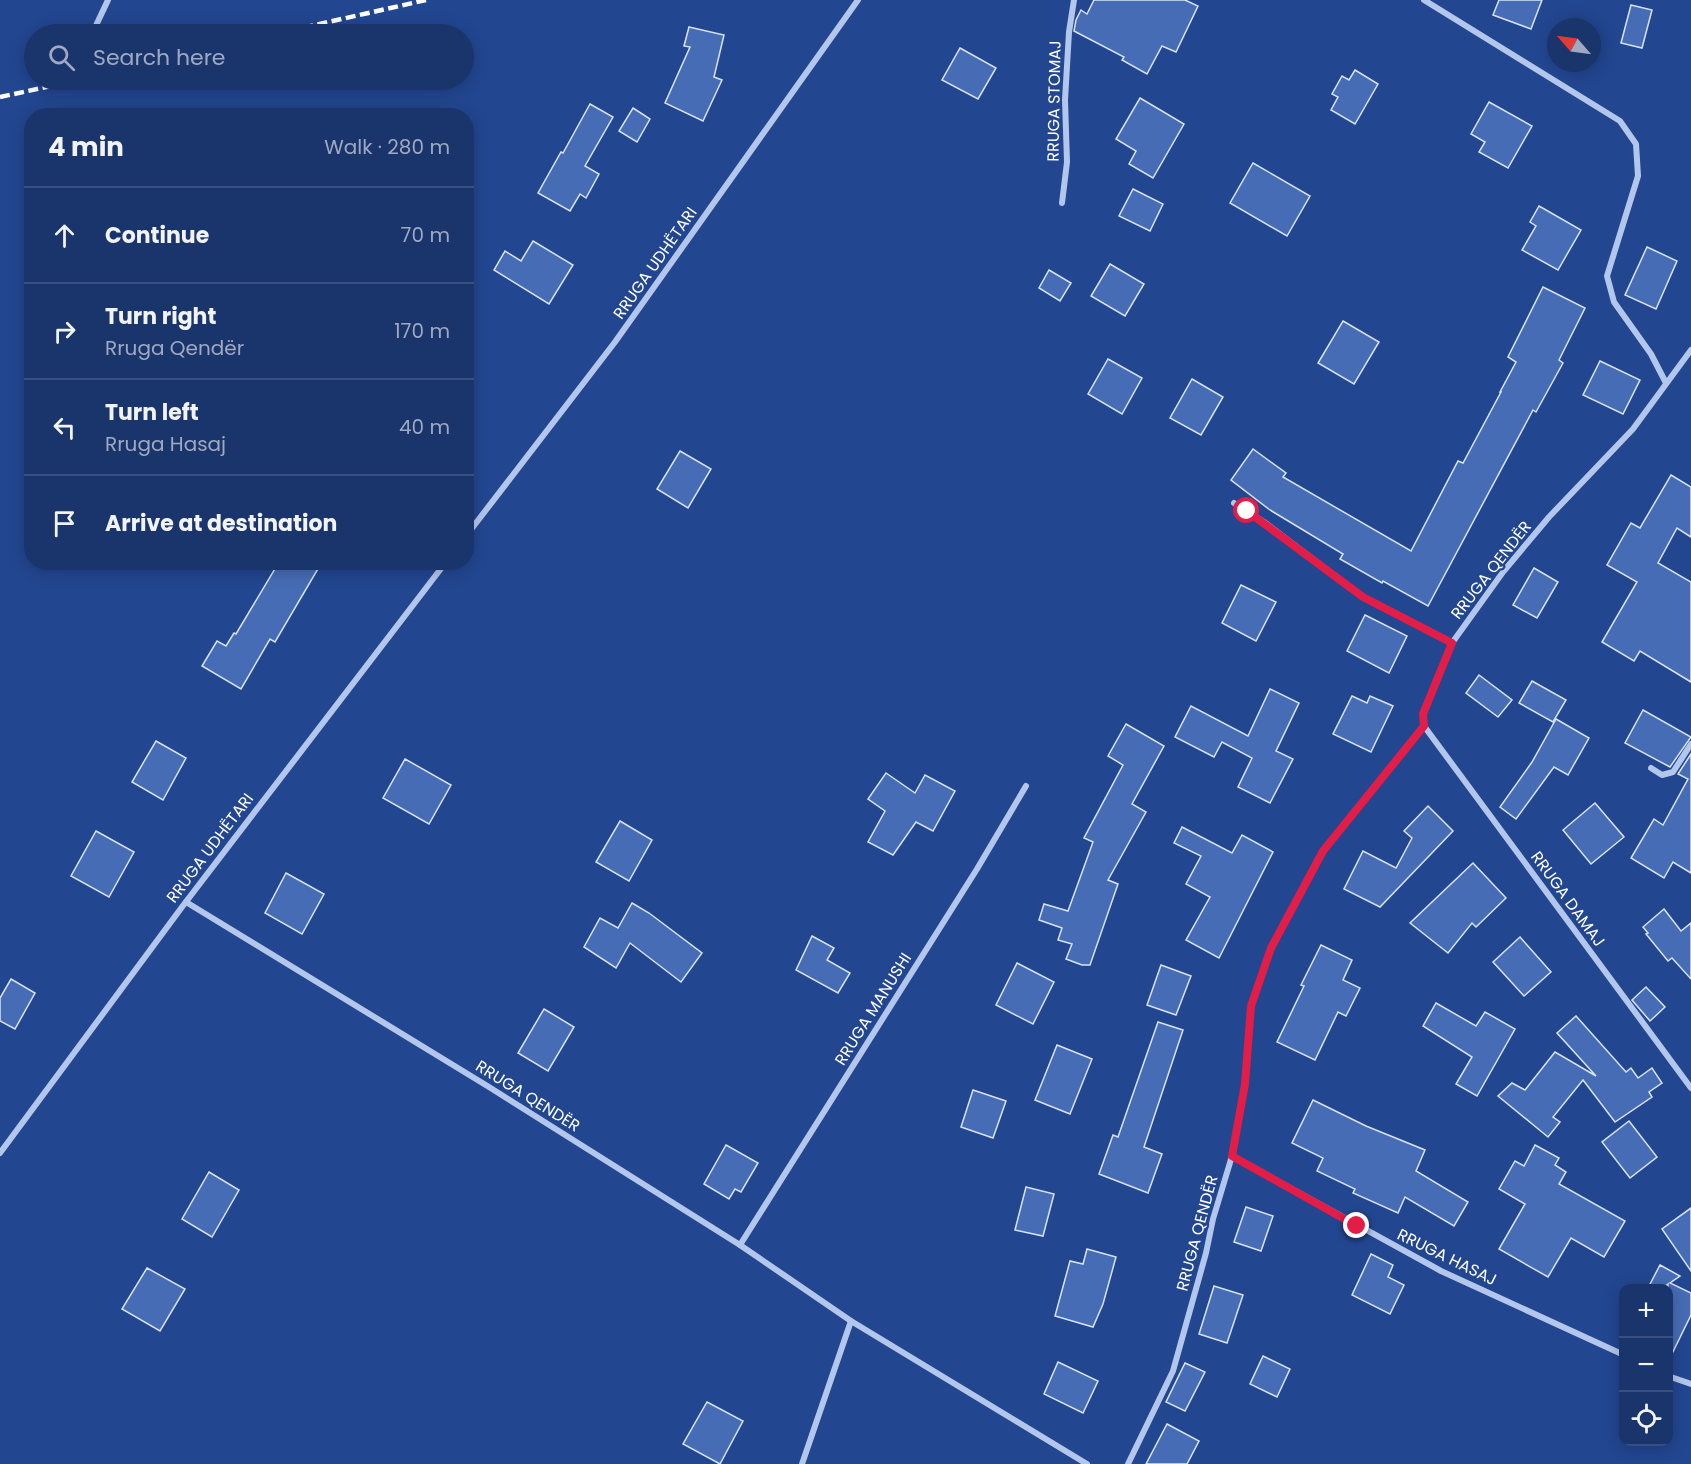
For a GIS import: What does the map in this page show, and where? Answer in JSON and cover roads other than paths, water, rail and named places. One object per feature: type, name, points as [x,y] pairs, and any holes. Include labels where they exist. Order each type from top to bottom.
[{"type":"street","points":[[97,24],[108,0]]},
{"type":"street","name":"RRUGA UDHËTARI","points":[[474,526],[615,342],[858,0]]},
{"type":"street","name":"RRUGA STOMAJ","points":[[1062,203],[1067,162],[1065,100],[1069,32],[1074,0]]},
{"type":"street","points":[[1424,0],[1620,121],[1636,144],[1638,176],[1607,276],[1614,302],[1651,354],[1666,383]]},
{"type":"street","name":"RRUGA QENDËR","points":[[1128,1464],[1173,1371],[1232,1156],[1245,1084],[1251,1006],[1271,948],[1323,851],[1424,726],[1423,714],[1452,643],[1503,572],[1549,517],[1633,429],[1691,350]]},
{"type":"street","points":[[1234,503],[1264,522],[1363,597],[1452,643]]},
{"type":"street","name":"RRUGA UDHËTARI","points":[[0,1154],[186,902],[440,570]]},
{"type":"street","name":"RRUGA DAMAJ","points":[[1424,726],[1691,1088]]},
{"type":"street","points":[[1651,768],[1662,775],[1673,772],[1691,744]]},
{"type":"street","name":"RRUGA MANUSHI","points":[[740,1245],[971,879],[1026,786]]},
{"type":"street","name":"RRUGA QENDËR","points":[[186,902],[489,1087],[740,1245],[851,1321],[1087,1464]]},
{"type":"street","name":"RRUGA HASAJ","points":[[1232,1156],[1441,1271],[1619,1353]]},
{"type":"street","points":[[802,1464],[851,1321]]},
{"type":"street","points":[[1673,1378],[1691,1384]]},
{"type":"railway","points":[[319,24],[426,0]]},
{"type":"railway","points":[[0,97],[33,90]]}]
